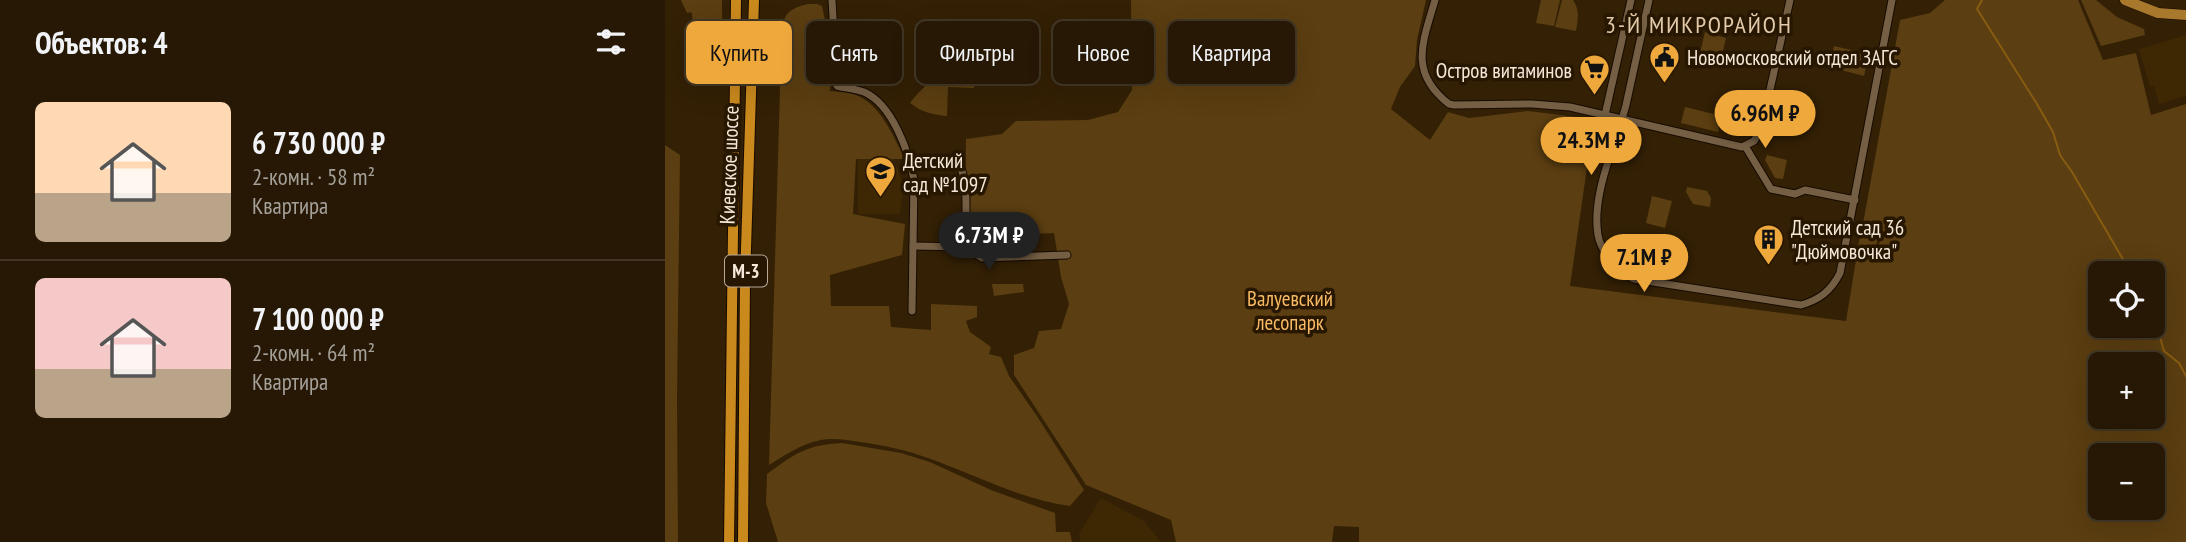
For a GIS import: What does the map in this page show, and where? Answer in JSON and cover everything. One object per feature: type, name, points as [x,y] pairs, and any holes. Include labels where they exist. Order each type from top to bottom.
[{"type":"highway","name":"Киевское шоссе","points":[[729,542],[736,0]]},
{"type":"highway","name":"Киевское шоссе","points":[[743,542],[745,280],[754,0]]},
{"type":"main road","points":[[2125,0],[2158,13],[2186,15]]},
{"type":"street","points":[[832,0],[837,86],[864,92],[886,108],[911,166],[914,180],[912,311]]},
{"type":"street","points":[[1435,0],[1422,47],[1421,64],[1431,84],[1449,104],[1570,107],[1745,146],[1754,141],[1761,130],[1790,0]]},
{"type":"street","points":[[1605,115],[1631,0]]},
{"type":"street","points":[[1649,0],[1622,118],[1602,189],[1597,225],[1598,239],[1607,257],[1634,279],[1801,305],[1824,294],[1837,280],[1842,268],[1892,0]]},
{"type":"street","points":[[1745,146],[1772,188],[1795,194],[1805,190],[1855,200]]},
{"type":"street","points":[[911,166],[954,158],[958,161],[964,173],[965,247]]},
{"type":"street","points":[[913,246],[965,247],[982,258],[1067,255]]},
{"type":"shaded area","points":[[2186,35],[2186,96],[2159,104],[2154,86],[2150,87],[2139,49]]},
{"type":"shaded area","name":"Детский сад №1097","points":[[891,154],[904,184],[900,214],[858,214],[858,156]]},
{"type":"shaded area","points":[[1101,498],[1144,521],[1161,542],[1080,542],[1079,534]]},
{"type":"green space","points":[[681,0],[722,0],[722,21],[693,21],[691,12],[687,13]]},
{"type":"green space","name":"Валуевский лесопарк","points":[[1131,0],[1426,0],[1417,40],[1415,66],[1400,87],[1391,109],[1430,140],[1448,112],[1469,118],[1528,111],[1594,119],[1570,286],[1846,321],[1857,254],[1877,258],[1881,233],[1862,229],[1900,20],[1930,13],[1945,0],[2078,0],[2103,60],[2136,53],[2151,115],[2186,104],[2186,542],[1359,542],[1359,527],[1334,526],[1332,542],[1176,542],[1171,520],[1086,485],[1014,375],[1014,355],[1034,348],[1039,331],[1061,329],[1069,304],[1061,277],[1054,233],[964,237],[966,139],[1002,134],[1016,121],[1088,120],[1118,112],[1132,90],[1132,84],[1154,84],[1154,21],[1131,21]]},
{"type":"green space","points":[[1541,0],[1560,0],[1554,26],[1536,23]]},
{"type":"green space","points":[[1562,0],[1573,0],[1577,8],[1576,31],[1555,27]]},
{"type":"green space","points":[[2081,0],[2096,0],[2117,17],[2144,29],[2145,35],[2101,46]]},
{"type":"green space","points":[[817,4],[822,6],[825,21],[806,21],[806,84],[830,84],[830,91],[853,94],[871,104],[885,121],[905,159],[856,159],[853,214],[905,224],[902,255],[830,275],[831,306],[889,306],[891,327],[931,330],[931,304],[977,306],[977,317],[966,321],[970,332],[991,347],[989,354],[1001,357],[1009,376],[1084,490],[1070,506],[1015,492],[911,453],[849,440],[828,439],[810,443],[769,465],[780,84],[792,84],[792,21],[784,21],[793,9]]},
{"type":"green space","points":[[1705,32],[1726,38],[1721,59],[1700,53]]},
{"type":"green space","points":[[1834,46],[1869,54],[1864,76],[1829,67]]},
{"type":"green space","points":[[927,84],[974,84],[974,88],[948,87],[947,116],[918,109],[910,103]]},
{"type":"green space","points":[[1685,107],[1722,116],[1718,132],[1681,123]]},
{"type":"green space","points":[[665,145],[680,155],[678,542],[665,542]]},
{"type":"green space","points":[[1767,155],[1787,160],[1783,179],[1775,178],[1765,160]]},
{"type":"green space","points":[[1687,187],[1707,191],[1711,198],[1710,207],[1693,204],[1686,192]]},
{"type":"green space","points":[[1652,196],[1672,201],[1665,228],[1646,223]]},
{"type":"green space","points":[[1861,231],[1878,234],[1875,256],[1857,253]]},
{"type":"green space","points":[[992,284],[1023,284],[1024,292],[994,296]]},
{"type":"green space","points":[[842,443],[901,453],[930,462],[991,490],[1055,513],[1056,532],[1070,532],[1072,542],[778,542],[766,503],[767,474],[802,451]]},
{"type":"waterway","points":[[1982,0],[1977,9],[2037,104],[2053,132],[2060,155],[2124,261]]},
{"type":"waterway","points":[[2160,338],[2164,351],[2179,363],[2186,376]]},
{"type":"place","name":"Новомосковский отдел ЗАГС","points":[[1664,84]]},
{"type":"place","name":"Остров витаминов","points":[[1595,97]]},
{"type":"place","name":"Детский сад №1097","points":[[880,199]]},
{"type":"place","name":"Детский сад 36 \"Дюймовочка\"","points":[[1768,266]]},
{"type":"district","name":"3-Й МИКРОРАЙОН","points":[[1699,24]]}]
